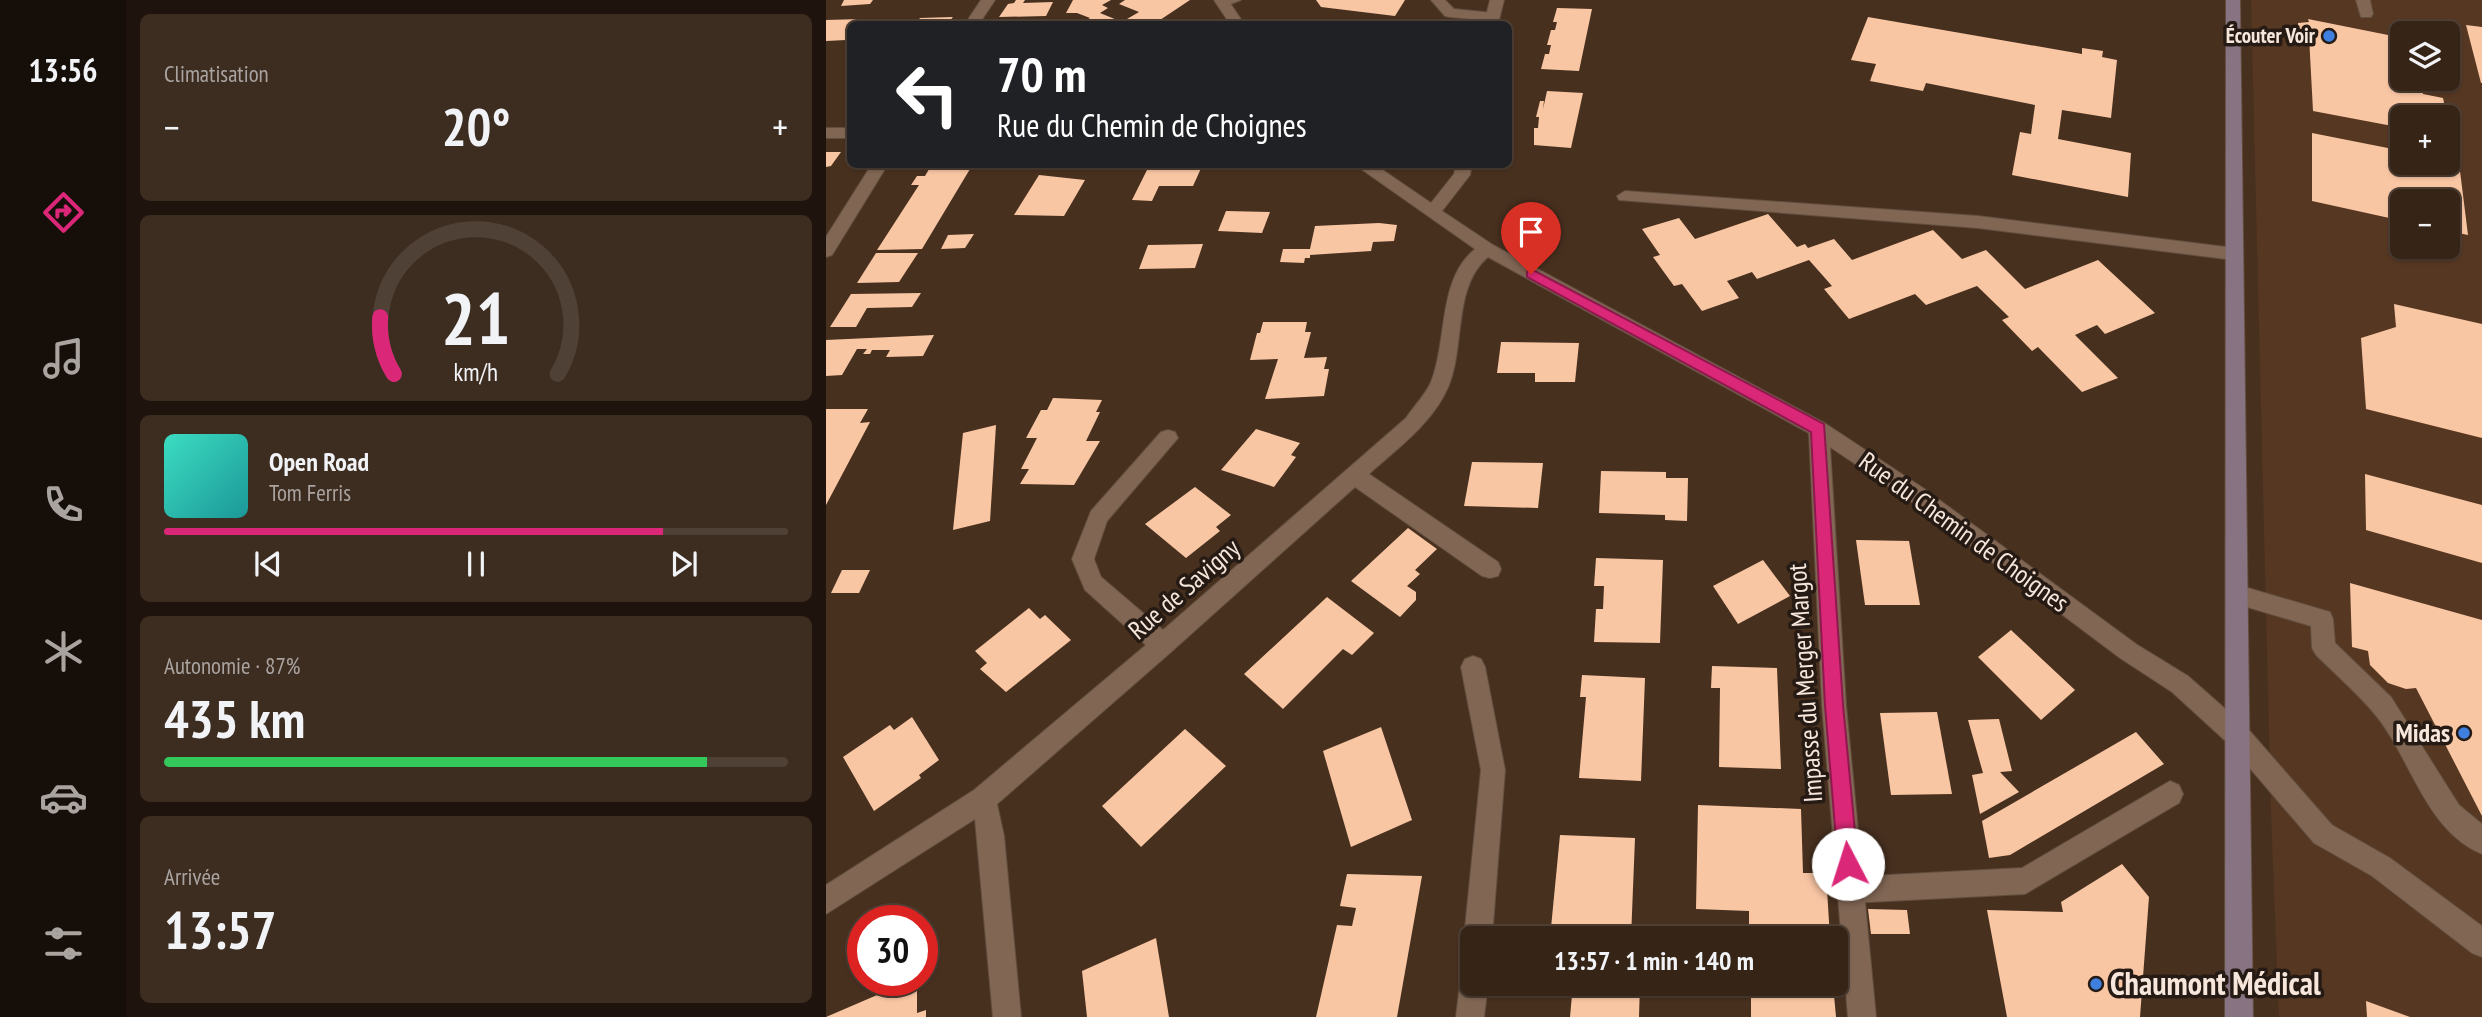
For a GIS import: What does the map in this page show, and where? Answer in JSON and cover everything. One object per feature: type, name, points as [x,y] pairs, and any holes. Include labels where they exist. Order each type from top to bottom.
[{"type":"street","points":[[974,21],[988,0]]},
{"type":"street","points":[[1438,0],[1450,13],[1492,21],[1497,0]]},
{"type":"street","points":[[2233,0],[2236,114],[2234,254],[2239,1017]]},
{"type":"street","points":[[1226,1],[1236,21]]},
{"type":"street","points":[[826,133],[847,134]]},
{"type":"street","points":[[826,251],[878,168]]},
{"type":"street","name":"Rue du Chemin de Choignes","points":[[1368,168],[1487,249],[1819,429],[1916,494],[2128,651],[2180,684],[2239,737],[2323,834],[2381,867],[2482,943]]},
{"type":"street","points":[[1432,212],[1464,168]]},
{"type":"street","points":[[1625,196],[1978,222],[2234,254]]},
{"type":"street","name":"Rue de Savigny","points":[[826,901],[983,799],[1163,645],[1413,423],[1440,384],[1459,292],[1470,264],[1487,249]]},
{"type":"street","name":"Impasse du Merger Margot","points":[[1819,429],[1834,705],[1862,1017]]},
{"type":"street","points":[[1163,645],[1093,583],[1083,559],[1098,517],[1168,438]]},
{"type":"street","points":[[1356,476],[1490,569]]},
{"type":"street","points":[[2238,595],[2322,619],[2324,648],[2383,705],[2450,814],[2482,841]]},
{"type":"street","points":[[1473,667],[1493,770],[1479,926]]},
{"type":"street","points":[[1850,890],[2025,881],[2170,794]]},
{"type":"street","points":[[983,799],[991,836],[1007,1017]]},
{"type":"street","points":[[1471,1017],[1473,996]]},
{"type":"shaded area","points":[[2251,0],[2482,0],[2482,1017],[2279,1017],[2271,813]]},
{"type":"building","points":[[844,0],[873,0],[870,4],[841,6]]},
{"type":"building","points":[[1025,0],[1023,3],[1053,2],[1046,16],[999,17],[1008,4]]},
{"type":"building","points":[[1073,0],[1111,0],[1102,5],[1108,8],[1100,13],[1120,21],[1085,21],[1090,18],[1077,13],[1066,13]]},
{"type":"building","points":[[1125,0],[1190,0],[1158,21],[1127,19],[1139,12],[1119,4]]},
{"type":"building","points":[[1316,0],[1405,0],[1395,16],[1321,7]]},
{"type":"building","points":[[1557,8],[1592,9],[1579,71],[1541,69],[1545,54],[1549,54],[1551,45],[1547,45],[1551,30],[1555,30],[1557,22],[1553,22]]},
{"type":"building","points":[[953,17],[950,21],[918,21],[920,18]]},
{"type":"building","points":[[1868,17],[2082,54],[2082,48],[2103,51],[2102,57],[2117,60],[2111,118],[2062,110],[2058,139],[2131,153],[2128,197],[2012,175],[2020,132],[2031,134],[2035,105],[1926,83],[1923,91],[1870,81],[1876,64],[1851,60]]},
{"type":"building","points":[[861,19],[847,21],[846,40],[826,41],[826,20]]},
{"type":"building","points":[[2308,19],[2390,35],[2390,91],[2422,91],[2423,94],[2443,98],[2444,105],[2390,105],[2390,126],[2313,111],[2309,36],[2298,34],[2298,23],[2309,22]]},
{"type":"building","points":[[2466,25],[2482,27],[2482,83],[2481,83]]},
{"type":"building","points":[[1547,91],[1583,93],[1571,148],[1534,145],[1534,128],[1538,128],[1539,117],[1536,117],[1540,101],[1544,101],[1543,109]]},
{"type":"building","points":[[2312,133],[2390,148],[2390,175],[2460,175],[2460,171],[2468,235],[2460,233],[2460,189],[2390,189],[2390,218],[2312,201]]},
{"type":"building","points":[[826,152],[841,152],[831,166],[826,167]]},
{"type":"building","points":[[930,168],[971,168],[922,249],[877,250],[919,185],[911,185],[917,176],[925,176]]},
{"type":"building","points":[[1148,168],[1201,168],[1193,186],[1159,186],[1152,201],[1132,200]]},
{"type":"building","points":[[1039,175],[1085,180],[1064,216],[1014,215]]},
{"type":"building","points":[[1226,211],[1270,212],[1262,233],[1218,231]]},
{"type":"building","points":[[1768,214],[1797,247],[1805,244],[1808,248],[1834,239],[1852,260],[1933,230],[1962,259],[1986,250],[2025,289],[2098,260],[2155,313],[2105,334],[2097,325],[2075,335],[2118,378],[2082,392],[2038,347],[2032,351],[2002,320],[2009,317],[1977,286],[1926,305],[1915,294],[1849,319],[1824,289],[1832,286],[1809,260],[1757,279],[1752,272],[1727,281],[1739,298],[1702,311],[1682,284],[1674,286],[1653,257],[1660,255],[1642,229],[1679,218],[1695,239]]},
{"type":"building","points":[[1379,223],[1397,225],[1394,241],[1373,242],[1371,251],[1310,255],[1310,258],[1305,258],[1304,263],[1280,262],[1283,249],[1310,249],[1315,226]]},
{"type":"building","points":[[974,234],[965,248],[941,249],[948,235]]},
{"type":"building","points":[[1203,244],[1195,268],[1139,269],[1148,245]]},
{"type":"building","points":[[876,253],[918,253],[899,282],[857,283]]},
{"type":"building","points":[[921,293],[912,307],[867,308],[856,327],[830,327],[851,294]]},
{"type":"building","points":[[2394,304],[2482,324],[2482,438],[2366,409],[2361,338],[2396,327]]},
{"type":"building","points":[[1263,322],[1307,322],[1305,332],[1311,332],[1304,358],[1327,357],[1324,369],[1329,369],[1324,396],[1265,399],[1278,359],[1250,360],[1257,333],[1260,333]]},
{"type":"building","points":[[934,335],[923,356],[886,357],[890,350],[872,350],[870,354],[863,354],[867,349],[857,349],[842,375],[826,376],[826,340]]},
{"type":"building","points":[[1501,342],[1579,343],[1575,382],[1535,382],[1535,373],[1497,373]]},
{"type":"building","points":[[1053,398],[1102,400],[1096,412],[1100,412],[1086,441],[1100,441],[1074,485],[1020,484],[1029,469],[1021,469],[1037,438],[1026,438],[1041,410],[1047,410]]},
{"type":"building","points":[[826,409],[868,409],[860,423],[870,422],[826,505]]},
{"type":"building","points":[[996,425],[990,521],[953,530],[963,433]]},
{"type":"building","points":[[1256,429],[1300,443],[1291,455],[1296,457],[1274,487],[1221,470]]},
{"type":"building","points":[[1472,462],[1543,463],[1538,508],[1464,506]]},
{"type":"building","points":[[1601,471],[1666,472],[1666,478],[1688,478],[1687,521],[1665,520],[1665,515],[1599,513]]},
{"type":"building","points":[[2365,474],[2482,505],[2482,563],[2366,530]]},
{"type":"building","points":[[1195,487],[1231,515],[1216,527],[1220,531],[1186,558],[1145,524]]},
{"type":"building","points":[[1408,528],[1437,549],[1415,570],[1420,574],[1407,586],[1416,592],[1416,600],[1400,617],[1351,581]]},
{"type":"building","points":[[1856,540],[1909,541],[1920,605],[1865,605]]},
{"type":"building","points":[[1596,558],[1663,560],[1660,643],[1594,642],[1596,609],[1603,609],[1604,586],[1594,586]]},
{"type":"building","points":[[1763,560],[1790,596],[1738,624],[1713,586]]},
{"type":"building","points":[[842,570],[870,570],[859,593],[831,593]]},
{"type":"building","points":[[2350,583],[2482,620],[2482,816],[2416,688],[2406,689],[2388,683],[2370,665],[2368,651],[2352,647]]},
{"type":"building","points":[[1327,597],[1374,633],[1352,655],[1343,649],[1283,709],[1244,674]]},
{"type":"building","points":[[1029,608],[1040,619],[1045,615],[1071,640],[1006,692],[980,669],[987,663],[975,651]]},
{"type":"building","points":[[2011,630],[2075,690],[2041,720],[1978,657]]},
{"type":"building","points":[[1712,666],[1777,668],[1781,769],[1719,767],[1720,688],[1711,688]]},
{"type":"building","points":[[1582,675],[1645,678],[1641,781],[1579,778],[1586,697],[1580,697]]},
{"type":"building","points":[[1937,712],[1952,794],[1891,795],[1880,713]]},
{"type":"building","points":[[912,717],[939,760],[919,775],[921,778],[874,811],[843,757],[890,725],[894,730]]},
{"type":"building","points":[[1999,719],[2012,771],[2000,772],[2019,792],[1980,814],[1972,775],[1983,773],[1968,720]]},
{"type":"building","points":[[1381,727],[1412,820],[1351,847],[1323,751]]},
{"type":"building","points":[[1185,729],[1226,766],[1141,847],[1102,806]]},
{"type":"building","points":[[2136,732],[2164,764],[2010,855],[1989,858],[1982,821]]},
{"type":"building","points":[[1698,805],[1801,809],[1803,873],[1826,873],[1829,926],[1749,926],[1749,911],[1696,909]]},
{"type":"building","points":[[1560,835],[1635,838],[1631,926],[1551,926]]},
{"type":"building","points":[[2122,864],[2149,897],[2140,1017],[2007,1017],[1987,910],[2063,912],[2061,902]]},
{"type":"building","points":[[1347,874],[1422,876],[1397,1017],[1316,1017],[1337,925],[1352,926],[1356,908],[1340,906]]},
{"type":"building","points":[[1868,909],[1907,910],[1910,934],[1871,934]]},
{"type":"building","points":[[1156,938],[1169,1017],[1087,1017],[1082,971]]},
{"type":"building","points":[[875,996],[917,996],[917,1013],[926,1010],[926,1017],[826,1017]]},
{"type":"building","points":[[1572,996],[1640,996],[1639,1017],[1570,1017]]},
{"type":"building","points":[[1751,996],[1834,996],[1836,1017],[1751,1017]]},
{"type":"building","points":[[2366,1001],[2410,1017],[2367,1017]]},
{"type":"place","name":"Écouter Voir","points":[[2329,36]]},
{"type":"place","name":"Midas","points":[[2464,733]]},
{"type":"place","name":"Chaumont Médical","points":[[2096,984]]},
{"type":"route","points":[[1531,274],[1819,429],[1834,705],[1848,864]]}]
